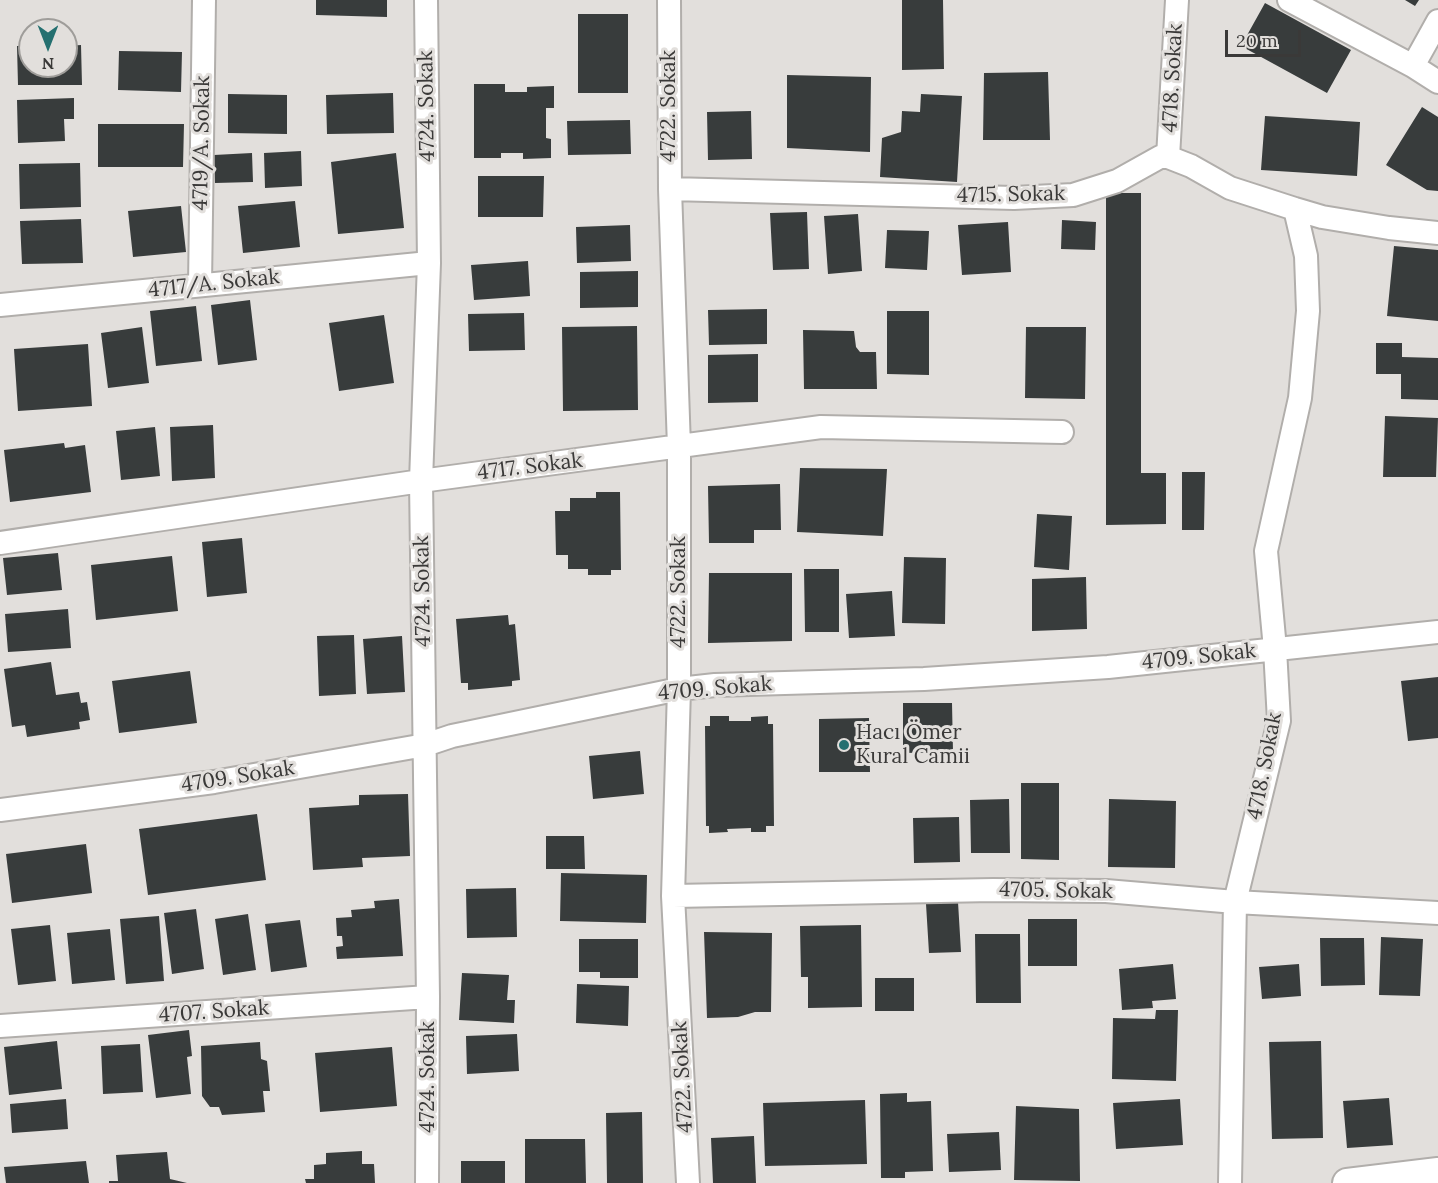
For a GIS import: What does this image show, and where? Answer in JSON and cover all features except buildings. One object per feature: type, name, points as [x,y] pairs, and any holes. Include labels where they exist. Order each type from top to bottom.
[{"type":"street","name":"4719/A. Sokak","points":[[200,285],[204,0]]},
{"type":"street","name":"4724. Sokak","points":[[426,0],[429,262],[421,481],[428,997],[427,1183]]},
{"type":"street","name":"4722. Sokak","points":[[669,0],[670,189],[679,447],[674,896],[688,1183]]},
{"type":"street","name":"4718. Sokak","points":[[1168,157],[1177,0]]},
{"type":"street","points":[[1289,0],[1438,81]]},
{"type":"street","points":[[1413,66],[1438,21]]},
{"type":"street","name":"4715. Sokak","points":[[670,189],[1014,198],[1073,195],[1117,181],[1160,157],[1168,157]]},
{"type":"street","points":[[1168,157],[1191,166],[1230,188],[1322,217],[1438,233]]},
{"type":"street","name":"4718. Sokak","points":[[1230,1183],[1235,902],[1279,721],[1266,551],[1300,398],[1308,311],[1306,256],[1295,209]]},
{"type":"street","name":"4717/A. Sokak","points":[[0,305],[429,262]]},
{"type":"street","name":"4717. Sokak","points":[[0,543],[421,481],[821,427],[1062,432]]},
{"type":"street","name":"4709. Sokak","points":[[0,810],[214,782],[425,745],[452,736],[678,689],[715,685],[924,679],[1108,667],[1438,632]]},
{"type":"street","name":"4705. Sokak","points":[[674,896],[1005,890],[1106,891],[1235,902],[1438,913]]},
{"type":"street","name":"4707. Sokak","points":[[0,1026],[428,997]]},
{"type":"street","points":[[1347,1183],[1438,1172]]},
{"type":"place","name":"Hacı Ömer Kural Camii","points":[[844,745]]}]
